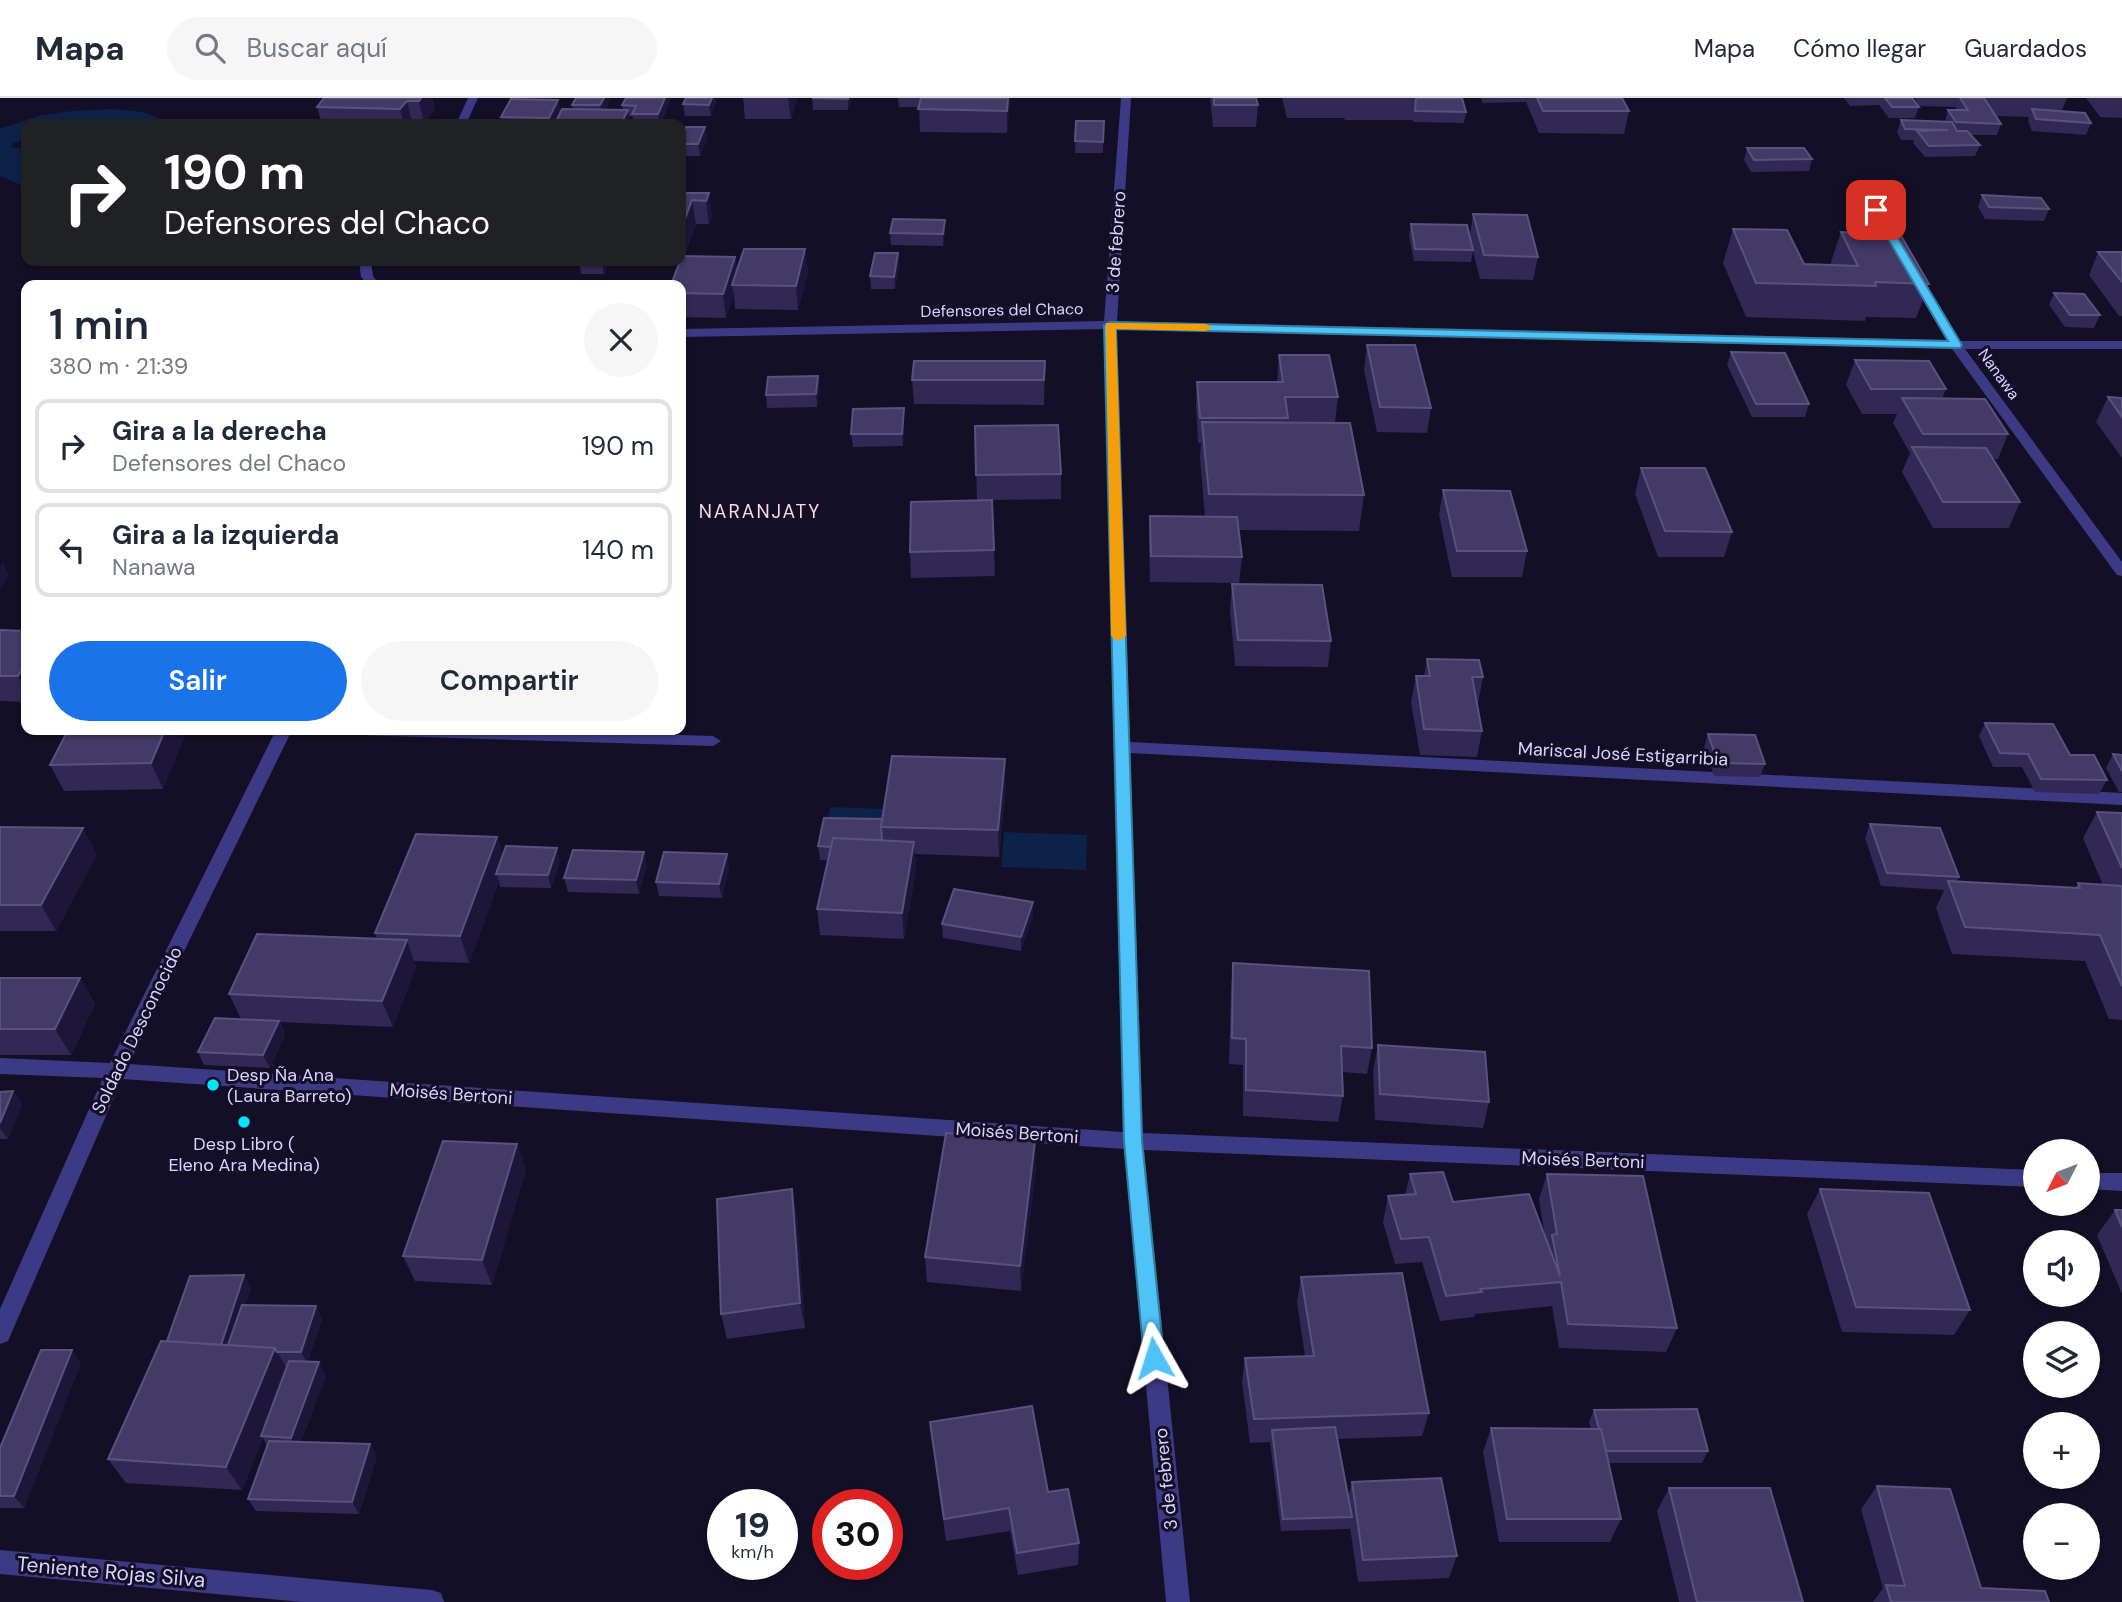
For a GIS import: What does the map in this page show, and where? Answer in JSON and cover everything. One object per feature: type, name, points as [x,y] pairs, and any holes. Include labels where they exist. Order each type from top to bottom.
[{"type":"street","points":[[463,119],[473,98]]},
{"type":"street","name":"3 de febrero","points":[[1126,98],[1110,325],[1133,1141],[1178,1602]]},
{"type":"street","name":"Nanawa","points":[[1863,187],[1956,345],[2122,572]]},
{"type":"street","name":"Defensores del Chaco","points":[[686,333],[1110,325],[1918,342],[1956,345],[2122,345]]},
{"type":"street","name":"Soldado Desconocido","points":[[0,1335],[116,1070],[282,735]]},
{"type":"street","points":[[520,735],[713,741]]},
{"type":"street","name":"Mariscal José Estigarribia","points":[[1121,747],[2122,799]]},
{"type":"street","name":"Moisés Bertoni","points":[[0,1066],[116,1070],[1133,1141],[2023,1178]]},
{"type":"street","points":[[2100,1181],[2122,1182]]},
{"type":"street","name":"Teniente Rojas Silva","points":[[0,1562],[432,1602]]},
{"type":"water","points":[[113,109],[143,112],[160,119],[29,119],[72,111]]},
{"type":"water","points":[[21,122],[21,141],[13,143],[11,147],[21,149],[21,185],[0,176],[0,129]]},
{"type":"water","points":[[830,807],[888,809],[884,832],[825,829]]},
{"type":"water","points":[[1004,832],[1087,835],[1086,870],[1001,867]]},
{"type":"building","points":[[324,98],[421,98],[419,101],[407,101],[400,109],[317,107]]},
{"type":"building","points":[[576,98],[604,98],[600,105],[572,105]]},
{"type":"building","points":[[626,98],[665,98],[658,114],[632,114],[636,106],[622,105]]},
{"type":"building","points":[[686,98],[712,98],[709,105],[683,104]]},
{"type":"building","points":[[921,98],[1008,98],[1007,111],[918,109]]},
{"type":"building","points":[[1214,98],[1256,98],[1258,105],[1214,105]]},
{"type":"building","points":[[1416,98],[1462,98],[1466,112],[1415,111]]},
{"type":"building","points":[[1537,98],[1622,98],[1629,111],[1543,111]]},
{"type":"building","points":[[1885,98],[1912,98],[1919,107],[1892,107]]},
{"type":"building","points":[[1960,98],[1984,98],[2001,124],[1956,122],[1948,110],[1968,110]]},
{"type":"building","points":[[511,99],[558,100],[549,118],[501,117]]},
{"type":"building","points":[[562,109],[628,110],[624,119],[557,119]]},
{"type":"building","points":[[2032,109],[2085,113],[2091,123],[2036,119]]},
{"type":"building","points":[[1901,120],[1952,122],[1957,131],[1967,131],[1980,145],[1929,146],[1917,131],[1948,130],[1905,129]]},
{"type":"building","points":[[1076,121],[1104,121],[1103,142],[1075,141]]},
{"type":"building","points":[[686,127],[705,127],[698,144],[686,144]]},
{"type":"building","points":[[1747,148],[1804,148],[1812,159],[1754,160]]},
{"type":"building","points":[[686,193],[709,193],[706,201],[692,200],[686,216]]},
{"type":"building","points":[[1982,195],[2041,198],[2049,209],[1989,207]]},
{"type":"building","points":[[1473,214],[1527,215],[1538,257],[1484,255]]},
{"type":"building","points":[[893,219],[945,220],[943,234],[890,233]]},
{"type":"building","points":[[1411,224],[1467,225],[1473,250],[1415,249]]},
{"type":"building","points":[[1733,229],[1787,230],[1804,264],[1858,266],[1841,232],[1900,234],[1929,284],[1875,282],[1876,286],[1756,283]]},
{"type":"building","points":[[744,249],[805,249],[796,286],[732,285]]},
{"type":"building","points":[[2098,252],[2122,252],[2122,282]]},
{"type":"building","points":[[875,253],[898,253],[894,277],[870,276]]},
{"type":"building","points":[[686,256],[735,257],[723,294],[686,293],[686,280],[673,280],[678,266],[686,266]]},
{"type":"building","points":[[2054,293],[2084,294],[2100,315],[2070,315]]},
{"type":"building","points":[[1367,345],[1415,345],[1431,408],[1380,407]]},
{"type":"building","points":[[1731,352],[1785,353],[1809,404],[1756,404]]},
{"type":"building","points":[[1279,355],[1329,355],[1338,397],[1285,397],[1288,418],[1200,418],[1197,382],[1283,382]]},
{"type":"building","points":[[1855,360],[1929,361],[1946,389],[1871,389]]},
{"type":"building","points":[[914,361],[1045,361],[1044,380],[912,380]]},
{"type":"building","points":[[818,376],[816,394],[766,395],[768,377]]},
{"type":"building","points":[[2108,397],[2122,398],[2122,417]]},
{"type":"building","points":[[1902,398],[1985,399],[2008,434],[1923,434]]},
{"type":"building","points":[[904,408],[902,434],[851,434],[853,409]]},
{"type":"building","points":[[1202,422],[1350,423],[1364,495],[1209,494]]},
{"type":"building","points":[[1058,425],[1061,474],[976,475],[975,426]]},
{"type":"building","points":[[1912,447],[1986,448],[2020,502],[1943,502]]},
{"type":"building","points":[[1641,468],[1705,468],[1732,532],[1665,531]]},
{"type":"building","points":[[1443,490],[1510,491],[1527,551],[1457,551]]},
{"type":"building","points":[[992,500],[994,550],[910,552],[911,502]]},
{"type":"building","points":[[1150,516],[1237,517],[1242,557],[1151,556]]},
{"type":"building","points":[[1232,584],[1322,585],[1331,641],[1238,640]]},
{"type":"building","points":[[0,630],[21,631],[21,672],[18,676],[0,676]]},
{"type":"building","points":[[1427,659],[1479,660],[1483,677],[1472,677],[1482,731],[1424,729],[1416,676],[1430,676]]},
{"type":"building","points":[[1985,723],[2053,724],[2070,755],[2094,755],[2107,780],[2041,779],[2028,754],[2000,753]]},
{"type":"building","points":[[1708,734],[1755,735],[1765,764],[1718,763]]},
{"type":"building","points":[[65,735],[163,735],[151,763],[50,765]]},
{"type":"building","points":[[2113,754],[2122,755],[2122,771]]},
{"type":"building","points":[[892,756],[1005,759],[998,830],[881,827]]},
{"type":"building","points":[[2097,812],[2122,813],[2122,868]]},
{"type":"building","points":[[824,818],[882,819],[882,840],[833,838],[831,847],[818,846]]},
{"type":"building","points":[[1870,824],[1940,828],[1959,877],[1887,873]]},
{"type":"building","points":[[0,827],[83,828],[41,905],[0,905]]},
{"type":"building","points":[[416,834],[497,837],[460,936],[375,933]]},
{"type":"building","points":[[833,838],[914,842],[902,913],[817,909]]},
{"type":"building","points":[[506,846],[557,848],[548,875],[496,874]]},
{"type":"building","points":[[573,850],[644,852],[636,880],[564,878]]},
{"type":"building","points":[[664,852],[727,854],[719,884],[656,882]]},
{"type":"building","points":[[1948,881],[2080,888],[2078,883],[2122,886],[2122,986],[2100,935],[1965,927]]},
{"type":"building","points":[[954,889],[1033,902],[1021,937],[942,924]]},
{"type":"building","points":[[257,934],[407,940],[382,1001],[229,994]]},
{"type":"building","points":[[1233,963],[1369,971],[1372,1048],[1341,1046],[1343,1096],[1246,1090],[1246,1039],[1232,1038]]},
{"type":"building","points":[[0,978],[80,978],[55,1029],[0,1029]]},
{"type":"building","points":[[215,1018],[279,1021],[263,1055],[198,1052]]},
{"type":"building","points":[[1378,1045],[1485,1052],[1489,1102],[1380,1094]]},
{"type":"building","points":[[13,1091],[0,1123],[0,1092]]},
{"type":"building","points":[[946,1133],[1035,1141],[1020,1266],[925,1257]]},
{"type":"building","points":[[443,1141],[517,1144],[482,1260],[403,1256]]},
{"type":"building","points":[[1443,1172],[1453,1202],[1529,1194],[1560,1276],[1552,1235],[1557,1234],[1547,1174],[1643,1176],[1677,1328],[1568,1324],[1561,1282],[1480,1289],[1482,1292],[1446,1296],[1429,1237],[1401,1239],[1388,1196],[1416,1194],[1410,1174]]},
{"type":"building","points":[[792,1189],[800,1303],[721,1314],[717,1199]]},
{"type":"building","points":[[1820,1189],[1929,1193],[1970,1310],[1856,1307]]},
{"type":"building","points":[[2115,1210],[2122,1210],[2122,1227]]},
{"type":"building","points":[[1402,1273],[1429,1413],[1254,1419],[1245,1358],[1314,1356],[1301,1277]]},
{"type":"building","points":[[244,1275],[221,1345],[167,1341],[190,1276]]},
{"type":"building","points":[[242,1305],[316,1306],[301,1352],[277,1352],[275,1348],[228,1345]]},
{"type":"building","points":[[161,1341],[275,1348],[226,1467],[108,1459]]},
{"type":"building","points":[[41,1350],[72,1350],[14,1496],[0,1496],[0,1448]]},
{"type":"building","points":[[289,1361],[319,1362],[291,1438],[261,1436]]},
{"type":"building","points":[[1032,1406],[1048,1492],[1068,1489],[1079,1543],[1017,1553],[1009,1508],[944,1519],[930,1422]]},
{"type":"building","points":[[1697,1409],[1708,1451],[1606,1451],[1594,1410]]},
{"type":"building","points":[[1335,1427],[1352,1517],[1283,1519],[1272,1430]]},
{"type":"building","points":[[1491,1428],[1601,1429],[1621,1519],[1507,1519]]},
{"type":"building","points":[[269,1441],[370,1444],[352,1502],[248,1499]]},
{"type":"building","points":[[1441,1478],[1457,1556],[1363,1560],[1352,1482]]},
{"type":"building","points":[[1877,1486],[1950,1489],[1981,1588],[2045,1591],[2049,1602],[1891,1602],[1886,1585],[1905,1586]]},
{"type":"building","points":[[1669,1488],[1770,1488],[1803,1602],[1697,1602]]},
{"type":"slow traffic","points":[[1118,636],[1110,325],[1206,327]]},
{"type":"place","name":"Desp Ña Ana (Laura Barreto)","points":[[213,1085]]},
{"type":"place","name":"Desp Libro ( Eleno Ara Medina)","points":[[244,1122]]},
{"type":"district","name":"NARANJATY","points":[[760,511]]},
{"type":"route","points":[[1154,1358],[1133,1141],[1110,325],[1918,342],[1956,345],[1876,210]]}]
